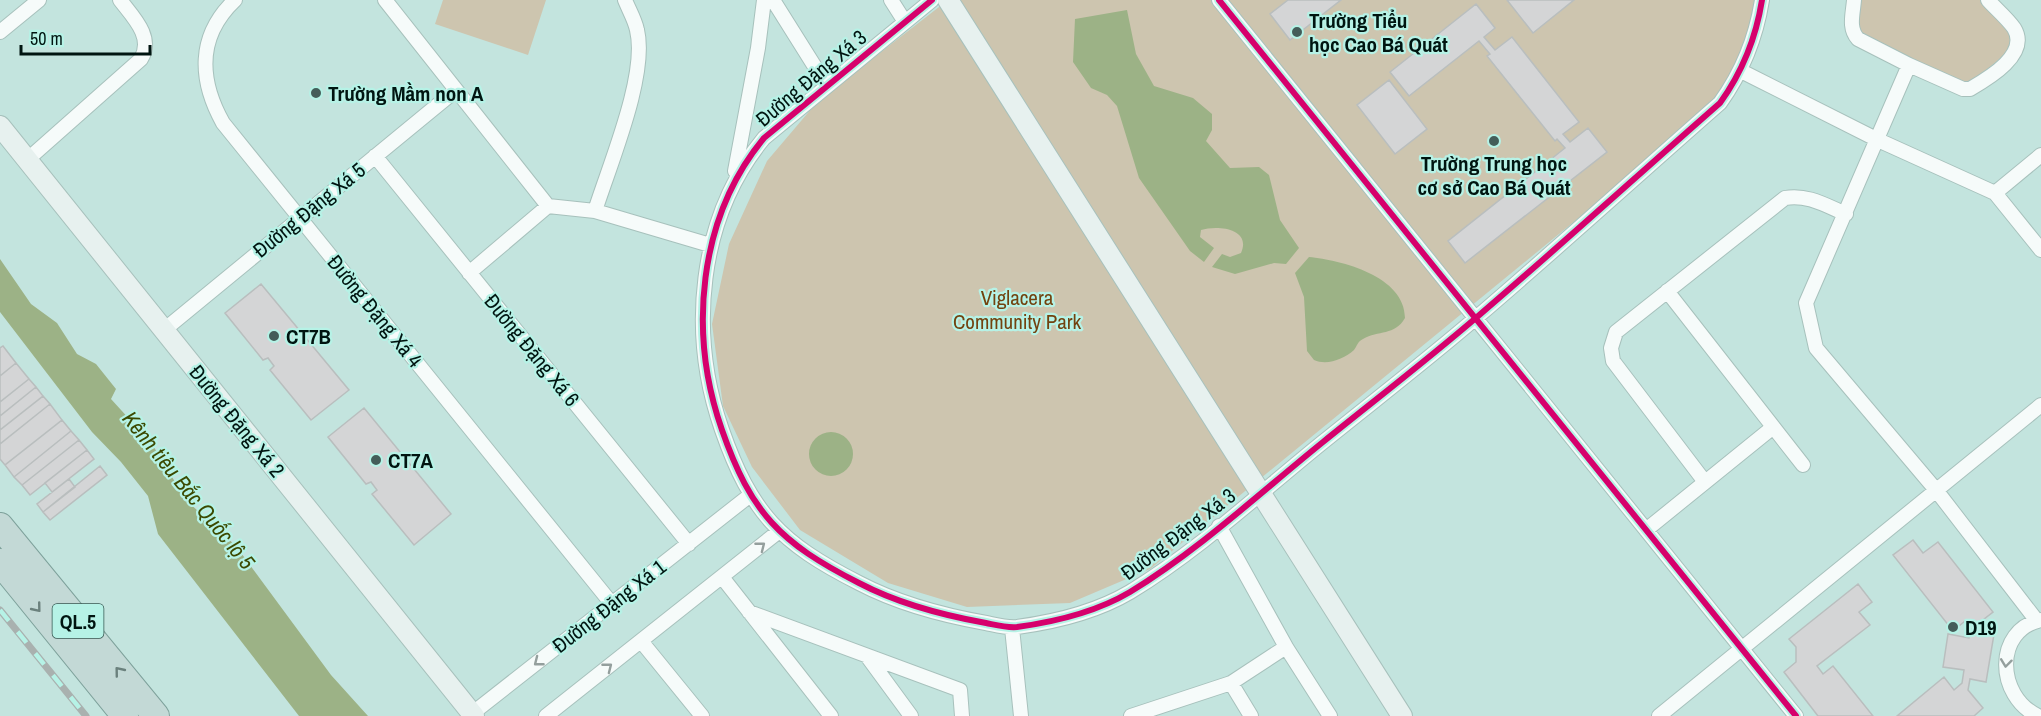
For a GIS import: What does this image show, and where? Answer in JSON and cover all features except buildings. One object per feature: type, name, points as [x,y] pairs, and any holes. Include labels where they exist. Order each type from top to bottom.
[{"type":"highway","name":"QL.5","points":[[0,526],[156,716]]},
{"type":"highway","name":"QL.5","points":[[0,562],[125,716]]},
{"type":"street","points":[[0,32],[39,0]]},
{"type":"street","points":[[27,160],[141,59],[146,46],[144,35],[120,0]]},
{"type":"street","name":"Đường Đặng Xá 4","points":[[235,0],[215,27],[206,54],[205,80],[223,123],[612,604]]},
{"type":"street","points":[[385,0],[548,206],[595,211],[710,245]]},
{"type":"street","points":[[595,211],[630,102],[638,66],[638,32],[625,0]]},
{"type":"street","points":[[731,188],[756,59],[764,0]]},
{"type":"street","points":[[773,0],[827,86]]},
{"type":"street","points":[[891,0],[905,22]]},
{"type":"street","name":"Đường Đặng Xá 3","points":[[932,0],[764,138],[747,158],[731,188],[710,245],[703,318],[707,367],[716,414],[731,457],[750,496],[778,532],[830,568],[887,598],[949,616],[1012,628],[1072,615],[1127,594],[1182,556],[1475,318],[1720,103],[1741,71],[1754,38],[1762,0]]},
{"type":"street","points":[[948,0],[1259,494],[1402,716]]},
{"type":"street","points":[[1218,0],[1796,716]]},
{"type":"street","points":[[1854,0],[1852,33],[1858,39],[1963,89],[1970,89],[2013,57],[2018,38],[2014,28],[1988,0]]},
{"type":"street","points":[[1909,65],[1806,303],[1815,348],[1936,490],[2039,621],[2019,633],[2008,652],[2005,673],[2011,694],[2025,710],[2038,716]]},
{"type":"street","points":[[1741,71],[1878,140],[1995,193],[2041,250]]},
{"type":"street","name":"Đường Đặng Xá 5","points":[[164,330],[456,90]]},
{"type":"street","name":"Đường Đặng Xá 2","points":[[0,126],[471,715]]},
{"type":"street","points":[[1995,193],[2041,154]]},
{"type":"street","name":"Đường Đặng Xá 6","points":[[375,156],[689,544]]},
{"type":"street","points":[[1705,482],[1612,361],[1611,348],[1616,332],[1785,198],[1798,196],[1809,198],[1846,214]]},
{"type":"street","points":[[469,273],[548,206]]},
{"type":"street","points":[[1667,291],[1803,465]]},
{"type":"street","points":[[1659,716],[2041,405]]},
{"type":"street","points":[[1646,530],[1772,428]]},
{"type":"street","name":"Đường Đặng Xá 1","points":[[471,715],[750,496]]},
{"type":"street","points":[[1219,526],[1286,647],[1330,716]]},
{"type":"street","points":[[546,716],[778,532]]},
{"type":"street","points":[[722,577],[831,716]]},
{"type":"street","points":[[749,612],[960,690],[962,716]]},
{"type":"street","points":[[1012,628],[1021,716]]},
{"type":"street","points":[[641,641],[702,716]]},
{"type":"street","points":[[1131,716],[1231,683],[1286,647]]},
{"type":"street","points":[[867,656],[911,716]]},
{"type":"street","points":[[1231,683],[1251,716]]},
{"type":"green space","points":[[443,0],[546,0],[528,55],[435,24]]},
{"type":"green space","name":"Viglacera Community Park","points":[[948,0],[1755,0],[1750,34],[1719,103],[1150,569],[1070,603],[967,607],[888,583],[800,530],[752,467],[723,406],[712,324],[729,244],[767,161],[818,101]]},
{"type":"green space","points":[[1860,0],[1983,0],[2012,35],[2010,50],[1971,83],[1966,84],[1857,34]]},
{"type":"shaded area","points":[[1127,10],[1136,54],[1154,86],[1193,98],[1212,114],[1212,130],[1206,141],[1230,168],[1259,167],[1269,175],[1280,220],[1299,248],[1286,264],[1274,263],[1235,274],[1212,267],[1222,254],[1230,257],[1241,253],[1242,238],[1237,233],[1224,228],[1201,230],[1200,237],[1214,248],[1204,262],[1190,251],[1139,178],[1117,106],[1107,95],[1091,88],[1073,62],[1075,19]]},
{"type":"shaded area","points":[[1309,257],[1338,262],[1369,273],[1383,281],[1402,303],[1405,318],[1401,324],[1391,330],[1361,340],[1354,350],[1340,359],[1330,362],[1314,360],[1307,351],[1304,297],[1295,273]]},
{"type":"shaded area","points":[[0,259],[31,304],[57,323],[77,354],[96,364],[116,389],[111,399],[152,444],[186,500],[236,546],[331,675],[368,716],[299,716],[158,534],[148,496],[121,462],[92,432],[0,312]]},
{"type":"shaded area","points":[[831,432],[840,433],[847,438],[852,445],[852,463],[847,470],[840,475],[831,476],[822,475],[815,470],[810,463],[809,454],[810,445],[815,438],[822,433]]},
{"type":"railway","points":[[0,610],[86,716]]},
{"type":"cycle path","points":[[932,0],[764,138],[742,170],[725,204],[713,240],[706,278],[703,316],[705,355],[711,393],[733,459],[757,504],[789,539],[808,554],[832,568],[889,597],[953,616],[1013,627],[1046,622],[1090,610],[1117,599],[1156,576],[1229,520],[1458,333],[1720,103],[1747,54],[1762,0]]},
{"type":"cycle path","points":[[1219,0],[1796,716]]},
{"type":"place","name":"Trường Tiểu học Cao Bá Quát","points":[[1297,32]]},
{"type":"place","name":"Trường Mầm non A","points":[[316,93]]},
{"type":"place","name":"Trường Trung học cơ sở Cao Bá Quát","points":[[1494,141]]},
{"type":"place","name":"CT7B","points":[[274,336]]},
{"type":"place","name":"CT7A","points":[[376,460]]},
{"type":"place","name":"D19","points":[[1953,627]]},
{"type":"water label","name":"Kênh tiêu Bắc Quốc lộ 5","points":[[189,490]]}]
